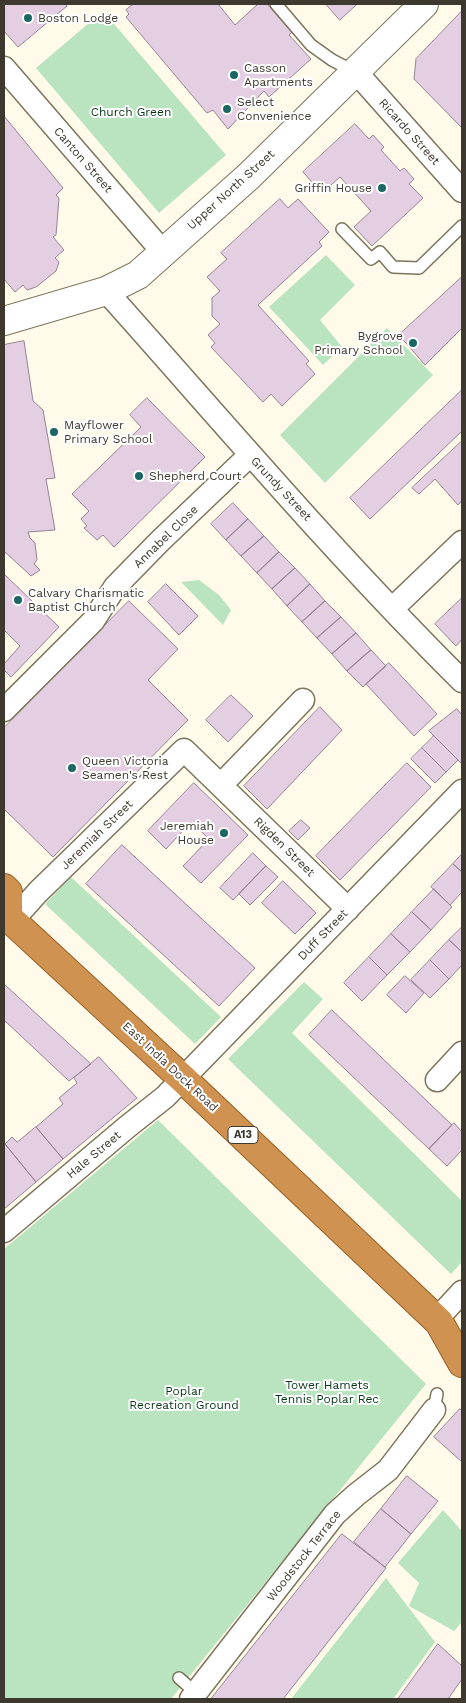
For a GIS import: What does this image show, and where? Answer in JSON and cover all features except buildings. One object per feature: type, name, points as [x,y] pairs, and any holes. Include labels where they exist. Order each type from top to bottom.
[{"type":"highway","points":[[4,888],[8,892],[8,918]]},
{"type":"highway","name":"East India Dock Road","points":[[8,918],[446,1324],[462,1363]]},
{"type":"street","name":"Upper North Street","points":[[4,321],[106,291],[138,274],[249,176],[424,4]]},
{"type":"street","name":"Canton Street","points":[[4,68],[162,252]]},
{"type":"street","name":"Ricardo Street","points":[[356,72],[462,192]]},
{"type":"street","name":"Grundy Street","points":[[106,291],[250,456],[392,609],[462,681]]},
{"type":"street","name":"Annabel Close","points":[[4,710],[93,621],[115,587],[250,456]]},
{"type":"street","points":[[392,609],[462,542]]},
{"type":"street","points":[[221,786],[303,700]]},
{"type":"street","name":"Rigden Street","points":[[184,750],[348,909]]},
{"type":"street","name":"Jeremiah Street","points":[[8,918],[38,892],[184,750]]},
{"type":"street","name":"Duff Street","points":[[183,1079],[462,790]]},
{"type":"street","points":[[437,1080],[462,1053]]},
{"type":"street","name":"Hale Street","points":[[4,1231],[165,1097],[183,1079]]},
{"type":"street","points":[[446,1324],[462,1292]]},
{"type":"street","name":"Woodstock Terrace","points":[[193,1696],[335,1514],[388,1470],[436,1402]]},
{"type":"lane","points":[[276,4],[311,44],[332,60],[356,72]]},
{"type":"lane","points":[[342,228],[371,259],[380,252],[393,267],[418,268],[462,226]]},
{"type":"lane","points":[[179,1678],[193,1696]]},
{"type":"green space","name":"Church Green","points":[[103,11],[226,155],[159,213],[36,68]]},
{"type":"green space","points":[[326,255],[355,285],[320,320],[342,347],[323,365],[269,307]]},
{"type":"green space","points":[[387,328],[433,375],[325,483],[280,435]]},
{"type":"green space","points":[[199,580],[219,595],[231,610],[223,625],[181,582]]},
{"type":"green space","points":[[71,877],[221,1017],[195,1044],[45,904]]},
{"type":"green space","points":[[304,982],[323,999],[292,1033],[462,1201],[462,1262],[451,1274],[228,1059]]},
{"type":"green space","name":"Poplar Recreation Ground","points":[[158,1120],[426,1384],[171,1699],[4,1699],[4,1249]]},
{"type":"green space","points":[[443,1510],[462,1531],[462,1622],[454,1631],[409,1606],[419,1583],[398,1563]]},
{"type":"green space","points":[[386,1578],[435,1642],[393,1699],[291,1699]]},
{"type":"place","name":"Boston Lodge","points":[[28,18]]},
{"type":"place","name":"Casson Apartments","points":[[234,75]]},
{"type":"place","name":"Select Convenience","points":[[227,109]]},
{"type":"place","name":"Griffin House","points":[[382,188]]},
{"type":"place","name":"Bygrove Primary School","points":[[413,343]]},
{"type":"place","name":"Mayflower Primary School","points":[[54,432]]},
{"type":"place","name":"Shepherd Court","points":[[139,476]]},
{"type":"place","name":"Calvary Charismatic Baptist Church","points":[[18,600]]},
{"type":"place","name":"Queen Victoria Seamen's Rest","points":[[72,768]]},
{"type":"place","name":"Jeremiah House","points":[[224,833]]},
{"type":"park label","name":"Tower Hamets Tennis Poplar Rec","points":[[327,1392]]}]
